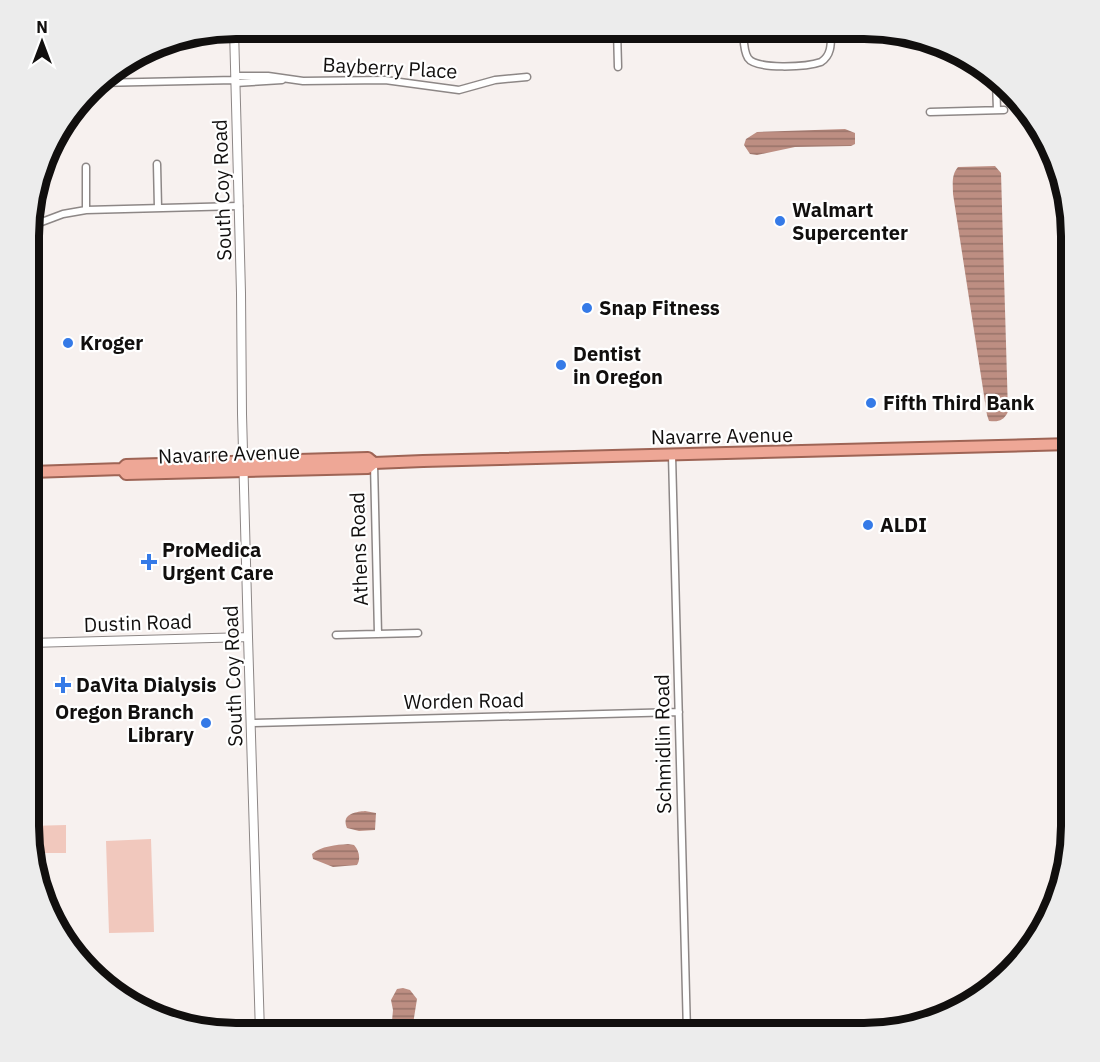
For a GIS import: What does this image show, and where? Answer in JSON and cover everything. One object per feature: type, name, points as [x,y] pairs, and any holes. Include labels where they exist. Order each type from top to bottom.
[{"type":"highway","name":"Navarre Avenue","points":[[39,472],[122,469],[126,465],[335,469],[368,468],[374,463],[1061,444]]},
{"type":"highway","name":"Navarre Avenue","points":[[243,467],[359,458],[368,458],[374,463]]},
{"type":"highway","points":[[335,469],[346,464],[357,464],[359,458]]},
{"type":"street","name":"South Coy Road","points":[[234,39],[243,467],[260,1023]]},
{"type":"street","points":[[617,39],[618,67]]},
{"type":"street","points":[[744,39],[748,59],[757,64],[769,66],[821,62],[827,58],[831,48],[831,39]]},
{"type":"street","name":"Bayberry Place","points":[[113,83],[235,80],[268,76],[287,80],[385,80],[459,90],[495,80],[527,77]]},
{"type":"street","points":[[930,112],[1000,110],[997,91]]},
{"type":"street","points":[[157,164],[158,208]]},
{"type":"street","points":[[86,167],[86,210]]},
{"type":"street","points":[[40,224],[63,214],[86,210],[239,206]]},
{"type":"street","name":"Schmidlin Road","points":[[672,455],[687,1023]]},
{"type":"street","name":"Athens Road","points":[[374,463],[378,634]]},
{"type":"street","points":[[336,635],[418,633]]},
{"type":"street","name":"Dustin Road","points":[[39,643],[248,637]]},
{"type":"street","name":"Worden Road","points":[[251,723],[679,712]]},
{"type":"shaded area","points":[[845,129],[855,133],[855,144],[851,146],[795,147],[757,155],[750,154],[744,145],[746,139],[757,132]]},
{"type":"shaded area","points":[[995,166],[1001,173],[1008,412],[998,421],[989,421],[953,184],[954,173],[958,167]]},
{"type":"shaded area","points":[[365,811],[376,813],[375,830],[359,831],[347,828],[347,817],[353,813]]},
{"type":"shaded area","points":[[66,825],[66,853],[41,853],[39,826]]},
{"type":"shaded area","points":[[151,839],[154,932],[109,933],[106,841]]},
{"type":"shaded area","points":[[354,845],[357,849],[359,857],[357,865],[333,867],[313,859],[312,854],[320,849]]},
{"type":"shaded area","points":[[397,989],[410,990],[417,999],[413,1023],[393,1023],[392,1021],[391,1000]]},
{"type":"place","name":"Walmart Supercenter","points":[[780,221]]},
{"type":"place","name":"Snap Fitness","points":[[587,308]]},
{"type":"place","name":"Kroger","points":[[68,343]]},
{"type":"place","name":"Dentist in Oregon","points":[[561,365]]},
{"type":"place","name":"Fifth Third Bank","points":[[871,403]]},
{"type":"place","name":"ALDI","points":[[868,525]]},
{"type":"place","name":"ProMedica Urgent Care","points":[[149,562]]},
{"type":"place","name":"DaVita Dialysis","points":[[63,685]]},
{"type":"place","name":"Oregon Branch Library","points":[[206,723]]}]
